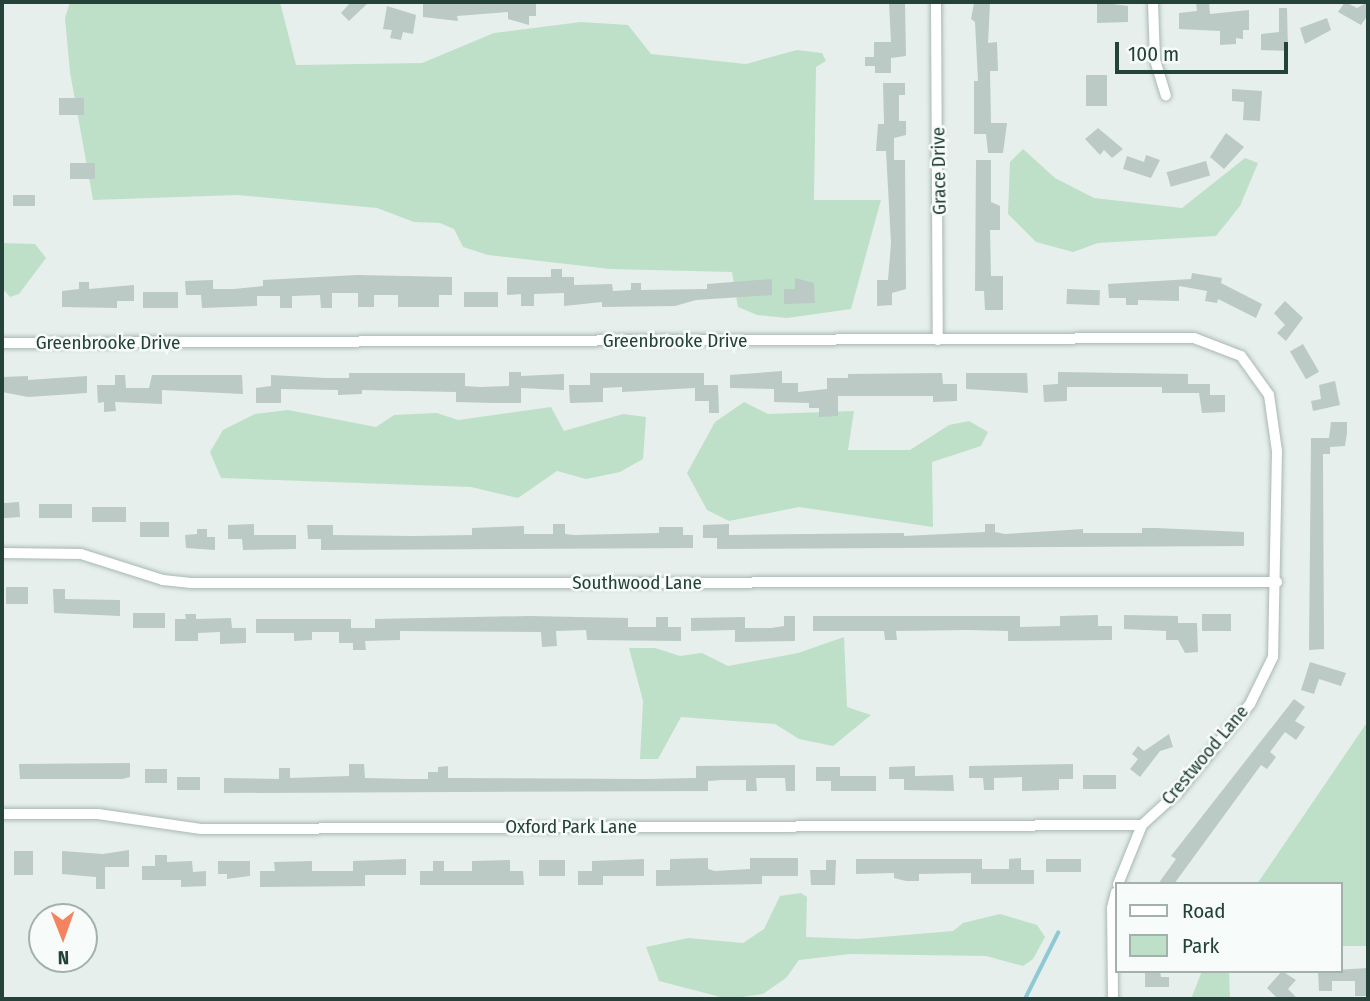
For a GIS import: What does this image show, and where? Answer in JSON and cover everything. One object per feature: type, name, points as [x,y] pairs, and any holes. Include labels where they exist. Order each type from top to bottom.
[{"type":"street","name":"Grace Drive","points":[[936,2],[938,340]]},
{"type":"street","points":[[1153,2],[1155,60],[1166,95]]},
{"type":"street","name":"Greenbrooke Drive","points":[[2,343],[1194,338],[1241,356],[1269,395],[1277,451]]},
{"type":"street","name":"Crestwood Lane","points":[[1119,882],[1142,825],[1178,792],[1250,704],[1273,657],[1277,582],[1277,451]]},
{"type":"street","name":"Southwood Lane","points":[[2,554],[81,554],[163,580],[191,583],[1277,582]]},
{"type":"street","name":"Oxford Park Lane","points":[[2,814],[98,814],[201,829],[1142,825]]},
{"type":"street","points":[[1113,999],[1114,900]]},
{"type":"green space","points":[[70,2],[280,2],[296,65],[422,63],[494,33],[581,22],[628,25],[651,54],[746,64],[797,50],[822,53],[826,61],[816,67],[814,200],[881,200],[851,309],[787,318],[757,315],[738,307],[732,272],[610,269],[488,255],[463,247],[454,229],[440,223],[414,222],[377,208],[237,195],[93,200],[70,72],[65,18]]},
{"type":"green space","points":[[1023,149],[1055,178],[1094,198],[1182,208],[1245,158],[1258,163],[1240,206],[1216,236],[1098,243],[1073,252],[1036,242],[1008,214],[1010,162]]},
{"type":"green space","points":[[2,243],[35,244],[46,258],[19,294],[10,297],[2,288]]},
{"type":"green space","points":[[744,402],[768,414],[854,411],[848,450],[910,450],[949,425],[969,421],[988,432],[981,446],[932,462],[933,527],[799,507],[729,521],[707,510],[687,473],[715,422]]},
{"type":"green space","points":[[551,407],[564,431],[623,414],[646,417],[643,459],[620,472],[586,479],[557,471],[518,498],[471,487],[221,478],[210,452],[223,430],[255,414],[288,410],[376,427],[394,415],[437,413],[458,420]]},
{"type":"green space","points":[[844,637],[847,707],[871,715],[833,746],[799,739],[775,724],[681,717],[658,759],[640,759],[643,701],[629,648],[655,648],[680,656],[702,653],[728,666],[798,653]]},
{"type":"green space","points":[[1368,721],[1368,946],[1342,946],[1342,882],[1258,882]]},
{"type":"green space","points":[[801,893],[807,897],[806,937],[858,939],[953,931],[963,923],[1000,914],[1037,925],[1045,937],[1033,959],[1023,966],[986,956],[850,954],[799,960],[786,978],[763,994],[728,999],[659,981],[646,947],[688,938],[743,943],[764,929],[780,896]]},
{"type":"green space","points":[[1201,973],[1229,973],[1230,999],[1191,999]]},
{"type":"building","points":[[351,2],[369,2],[349,21],[341,13]]},
{"type":"building","points":[[536,2],[536,16],[529,16],[529,25],[508,19],[508,12],[457,16],[458,21],[423,17],[423,4]]},
{"type":"building","points":[[1097,2],[1128,6],[1128,22],[1097,23]]},
{"type":"building","points":[[1196,2],[1209,2],[1210,14],[1249,10],[1249,30],[1243,30],[1243,39],[1236,38],[1236,44],[1220,45],[1220,31],[1179,29],[1179,13],[1197,11]]},
{"type":"building","points":[[1345,2],[1357,8],[1368,2],[1368,15],[1361,25],[1338,12]]},
{"type":"building","points":[[889,3],[905,3],[906,56],[891,58],[891,73],[875,73],[875,66],[865,66],[865,57],[874,57],[874,42],[891,42]]},
{"type":"building","points":[[974,3],[990,3],[988,43],[997,42],[998,71],[990,71],[991,123],[1007,123],[1003,153],[988,153],[986,134],[974,134],[974,81],[978,81],[975,22],[971,19]]},
{"type":"building","points":[[387,6],[416,15],[413,34],[403,32],[401,40],[390,38],[392,30],[383,29]]},
{"type":"building","points":[[1279,8],[1287,8],[1288,51],[1261,50],[1261,34],[1279,32]]},
{"type":"building","points":[[1327,18],[1331,30],[1305,44],[1300,28]]},
{"type":"building","points":[[1086,75],[1107,75],[1107,106],[1086,106]]},
{"type":"building","points":[[883,83],[905,83],[905,95],[899,95],[899,121],[906,121],[906,135],[894,138],[894,160],[905,160],[906,289],[892,293],[892,305],[877,306],[877,280],[888,280],[891,243],[886,151],[876,151],[878,124],[884,124]]},
{"type":"building","points":[[1232,89],[1262,91],[1260,121],[1243,120],[1244,102],[1232,101]]},
{"type":"building","points":[[59,98],[84,98],[84,115],[59,115]]},
{"type":"building","points":[[1098,128],[1123,149],[1112,158],[1104,150],[1100,155],[1085,139]]},
{"type":"building","points":[[1226,133],[1244,147],[1224,169],[1210,157]]},
{"type":"building","points":[[1146,155],[1160,160],[1151,178],[1123,169],[1127,156],[1144,162]]},
{"type":"building","points":[[976,160],[991,160],[991,202],[1000,206],[1000,230],[990,230],[991,276],[1003,276],[1003,310],[985,310],[984,291],[975,291]]},
{"type":"building","points":[[1206,161],[1210,175],[1171,187],[1167,172]]},
{"type":"building","points":[[70,163],[95,163],[95,179],[70,179]]},
{"type":"building","points":[[13,195],[35,195],[35,206],[13,206]]},
{"type":"building","points":[[551,269],[562,269],[562,277],[574,277],[574,285],[612,284],[613,291],[631,290],[631,283],[641,283],[641,290],[707,289],[707,284],[772,279],[772,295],[696,300],[675,306],[602,307],[602,302],[564,306],[564,293],[534,294],[534,306],[521,306],[521,294],[507,295],[507,277],[551,277]]},
{"type":"building","points":[[1192,273],[1222,278],[1221,283],[1262,304],[1256,318],[1218,299],[1217,303],[1205,301],[1207,291],[1179,286],[1179,301],[1138,300],[1138,305],[1126,305],[1126,298],[1109,298],[1108,284],[1191,279]]},
{"type":"building","points":[[357,275],[452,277],[452,295],[439,295],[439,307],[398,307],[398,295],[374,295],[374,307],[358,307],[358,293],[332,293],[332,308],[321,308],[320,295],[292,296],[292,308],[280,308],[280,296],[257,296],[257,306],[202,308],[201,295],[186,295],[185,281],[213,280],[213,289],[234,289],[263,286],[263,280]]},
{"type":"building","points":[[795,278],[814,283],[815,303],[784,304],[784,289],[795,289]]},
{"type":"building","points":[[79,282],[89,282],[89,289],[134,285],[134,301],[117,301],[117,308],[62,307],[62,291],[79,289]]},
{"type":"building","points":[[1067,289],[1100,290],[1099,305],[1066,304]]},
{"type":"building","points":[[143,292],[178,292],[178,308],[143,308]]},
{"type":"building","points":[[464,292],[498,292],[498,307],[464,307]]},
{"type":"building","points":[[1285,301],[1303,318],[1286,341],[1277,333],[1285,325],[1274,313]]},
{"type":"building","points":[[1303,344],[1319,372],[1306,379],[1290,352]]},
{"type":"building","points":[[782,371],[782,383],[798,383],[798,392],[827,389],[827,378],[848,378],[848,374],[942,373],[943,384],[957,384],[957,401],[933,402],[933,396],[838,396],[838,416],[819,417],[819,408],[809,408],[809,403],[774,402],[774,389],[730,388],[730,375]]},
{"type":"building","points":[[509,372],[521,372],[521,376],[564,374],[564,390],[521,388],[521,403],[493,403],[456,402],[456,392],[362,390],[362,394],[338,395],[338,390],[281,389],[281,403],[256,403],[256,388],[271,386],[271,375],[349,378],[349,373],[465,373],[465,386],[480,387],[509,386]]},
{"type":"building","points":[[1058,372],[1188,374],[1188,384],[1210,384],[1210,395],[1225,395],[1225,412],[1202,413],[1199,393],[1162,393],[1162,387],[1067,387],[1067,401],[1044,402],[1043,385],[1058,384]]},
{"type":"building","points":[[590,373],[704,373],[704,385],[718,385],[719,413],[709,413],[709,401],[695,401],[695,388],[622,392],[622,387],[603,388],[603,402],[570,403],[569,385],[590,385]]},
{"type":"building","points":[[966,373],[1027,373],[1028,393],[966,389]]},
{"type":"building","points":[[115,375],[125,375],[126,388],[149,388],[152,375],[242,375],[243,394],[162,390],[162,404],[115,402],[116,411],[104,412],[104,402],[98,403],[97,385],[115,385]]},
{"type":"building","points":[[28,376],[28,380],[87,376],[87,393],[28,397],[2,392],[2,377]]},
{"type":"building","points":[[1335,381],[1340,405],[1313,411],[1311,401],[1321,399],[1319,385]]},
{"type":"building","points":[[1331,422],[1347,422],[1347,433],[1345,446],[1330,447],[1330,454],[1323,454],[1324,649],[1309,650],[1311,438],[1329,438]]},
{"type":"building","points":[[19,502],[20,517],[3,518],[2,503]]},
{"type":"building","points":[[39,504],[72,504],[72,518],[39,518]]},
{"type":"building","points":[[92,507],[126,507],[126,522],[92,522]]},
{"type":"building","points":[[140,522],[169,522],[169,537],[140,537]]},
{"type":"building","points":[[254,524],[254,535],[296,535],[296,549],[243,550],[242,539],[228,539],[228,525]]},
{"type":"building","points":[[553,524],[565,524],[565,534],[574,535],[659,533],[659,527],[683,527],[683,535],[693,535],[693,548],[321,550],[321,539],[308,539],[307,525],[333,525],[333,535],[414,536],[472,535],[472,528],[524,526],[524,534],[553,534]]},
{"type":"building","points":[[729,524],[729,535],[904,533],[904,536],[985,532],[985,524],[995,524],[995,532],[1005,534],[1083,529],[1083,533],[1142,533],[1142,528],[1156,528],[1244,532],[1244,546],[717,549],[717,538],[703,538],[703,525]]},
{"type":"building","points":[[197,529],[207,529],[207,537],[215,537],[215,550],[186,548],[185,535],[197,534]]},
{"type":"building","points":[[6,587],[28,587],[28,604],[6,604]]},
{"type":"building","points":[[53,589],[65,589],[65,599],[120,600],[120,616],[54,613]]},
{"type":"building","points":[[133,613],[165,613],[165,628],[133,628]]},
{"type":"building","points":[[185,614],[196,614],[196,619],[231,618],[232,628],[246,628],[246,643],[220,644],[220,632],[198,633],[198,641],[175,641],[175,619],[186,619]]},
{"type":"building","points":[[1202,614],[1231,614],[1231,631],[1202,631]]},
{"type":"building","points":[[1098,615],[1098,626],[1112,626],[1112,640],[1008,641],[1008,631],[967,630],[896,631],[897,640],[885,640],[884,631],[813,631],[813,616],[1020,616],[1020,627],[1060,626],[1060,616]]},
{"type":"building","points":[[1124,615],[1178,616],[1178,623],[1197,623],[1198,652],[1185,653],[1178,640],[1166,640],[1166,631],[1124,629]]},
{"type":"building","points":[[529,616],[628,618],[628,627],[656,627],[656,617],[668,617],[668,627],[681,627],[681,641],[587,640],[586,630],[556,631],[557,646],[542,647],[541,632],[400,631],[400,640],[365,641],[366,650],[353,650],[353,643],[339,643],[339,632],[312,632],[312,640],[294,641],[294,633],[256,633],[256,619],[351,619],[351,628],[375,628],[375,619]]},
{"type":"building","points":[[784,616],[795,616],[795,641],[735,642],[735,630],[691,631],[691,618],[745,617],[745,628],[771,628],[784,626]]},
{"type":"building","points":[[1310,662],[1346,673],[1341,686],[1319,679],[1314,694],[1301,690]]},
{"type":"building","points":[[1294,699],[1305,707],[1295,721],[1305,727],[1296,740],[1285,732],[1270,752],[1276,757],[1267,769],[1261,765],[1175,882],[1159,882],[1176,859],[1171,856]]},
{"type":"building","points":[[1169,734],[1173,747],[1160,751],[1140,777],[1130,769],[1138,759],[1132,754],[1138,746],[1144,751]]},
{"type":"building","points":[[130,763],[130,777],[122,779],[20,779],[19,764]]},
{"type":"building","points":[[349,764],[364,764],[365,778],[408,779],[428,779],[428,772],[438,772],[438,767],[448,766],[448,778],[647,779],[696,778],[696,766],[795,765],[795,791],[786,791],[785,778],[756,778],[757,791],[746,791],[746,780],[722,780],[708,781],[708,791],[224,793],[224,778],[279,779],[279,768],[290,768],[290,778],[349,776]]},
{"type":"building","points":[[1073,764],[1073,779],[1059,779],[1059,790],[1022,791],[1022,777],[994,778],[994,790],[984,790],[983,778],[969,778],[969,766]]},
{"type":"building","points":[[915,766],[915,776],[953,775],[954,791],[904,790],[904,779],[889,779],[889,767]]},
{"type":"building","points":[[816,767],[840,767],[840,776],[876,776],[876,791],[831,791],[831,781],[816,781]]},
{"type":"building","points":[[145,769],[167,769],[167,783],[145,783]]},
{"type":"building","points":[[1083,775],[1116,775],[1116,789],[1083,789]]},
{"type":"building","points":[[177,777],[200,777],[200,790],[177,790]]},
{"type":"building","points":[[129,850],[129,867],[105,867],[105,889],[96,889],[96,877],[62,874],[62,851],[103,854]]},
{"type":"building","points":[[14,851],[33,851],[33,875],[14,875]]},
{"type":"building","points":[[155,855],[167,855],[167,862],[192,861],[193,872],[206,871],[206,886],[181,887],[181,880],[142,880],[142,866],[155,866]]},
{"type":"building","points":[[708,858],[708,869],[715,871],[750,869],[750,858],[798,858],[798,876],[762,876],[762,884],[656,886],[656,870],[670,870],[670,859]]},
{"type":"building","points":[[1021,858],[1021,870],[1034,870],[1034,884],[971,884],[971,873],[919,874],[919,881],[894,878],[894,873],[856,874],[856,859],[982,859],[982,869],[1009,869],[1009,859]]},
{"type":"building","points":[[406,859],[406,875],[365,875],[365,886],[260,887],[260,871],[275,871],[274,862],[312,861],[312,871],[353,871],[353,861]]},
{"type":"building","points":[[644,859],[644,876],[603,876],[603,885],[578,885],[578,871],[592,871],[592,861]]},
{"type":"building","points":[[1046,859],[1081,859],[1081,872],[1046,872]]},
{"type":"building","points":[[510,860],[510,871],[523,871],[524,885],[420,885],[420,871],[433,871],[433,861],[444,861],[444,871],[472,871],[472,861]]},
{"type":"building","points":[[539,860],[565,860],[565,876],[539,876]]},
{"type":"building","points":[[826,860],[836,860],[835,885],[811,885],[810,870],[826,870]]},
{"type":"building","points":[[218,861],[250,861],[250,876],[227,879],[227,874],[218,874]]},
{"type":"building","points":[[1368,968],[1368,996],[1355,996],[1355,981],[1332,981],[1332,991],[1319,991],[1318,973],[1342,973],[1342,970]]},
{"type":"building","points":[[1145,973],[1160,973],[1161,977],[1169,977],[1169,987],[1145,987]]},
{"type":"building","points":[[1280,973],[1285,973],[1296,980],[1288,989],[1298,999],[1278,999],[1267,988]]},
{"type":"waterway","points":[[1025,999],[1058,933]]}]
